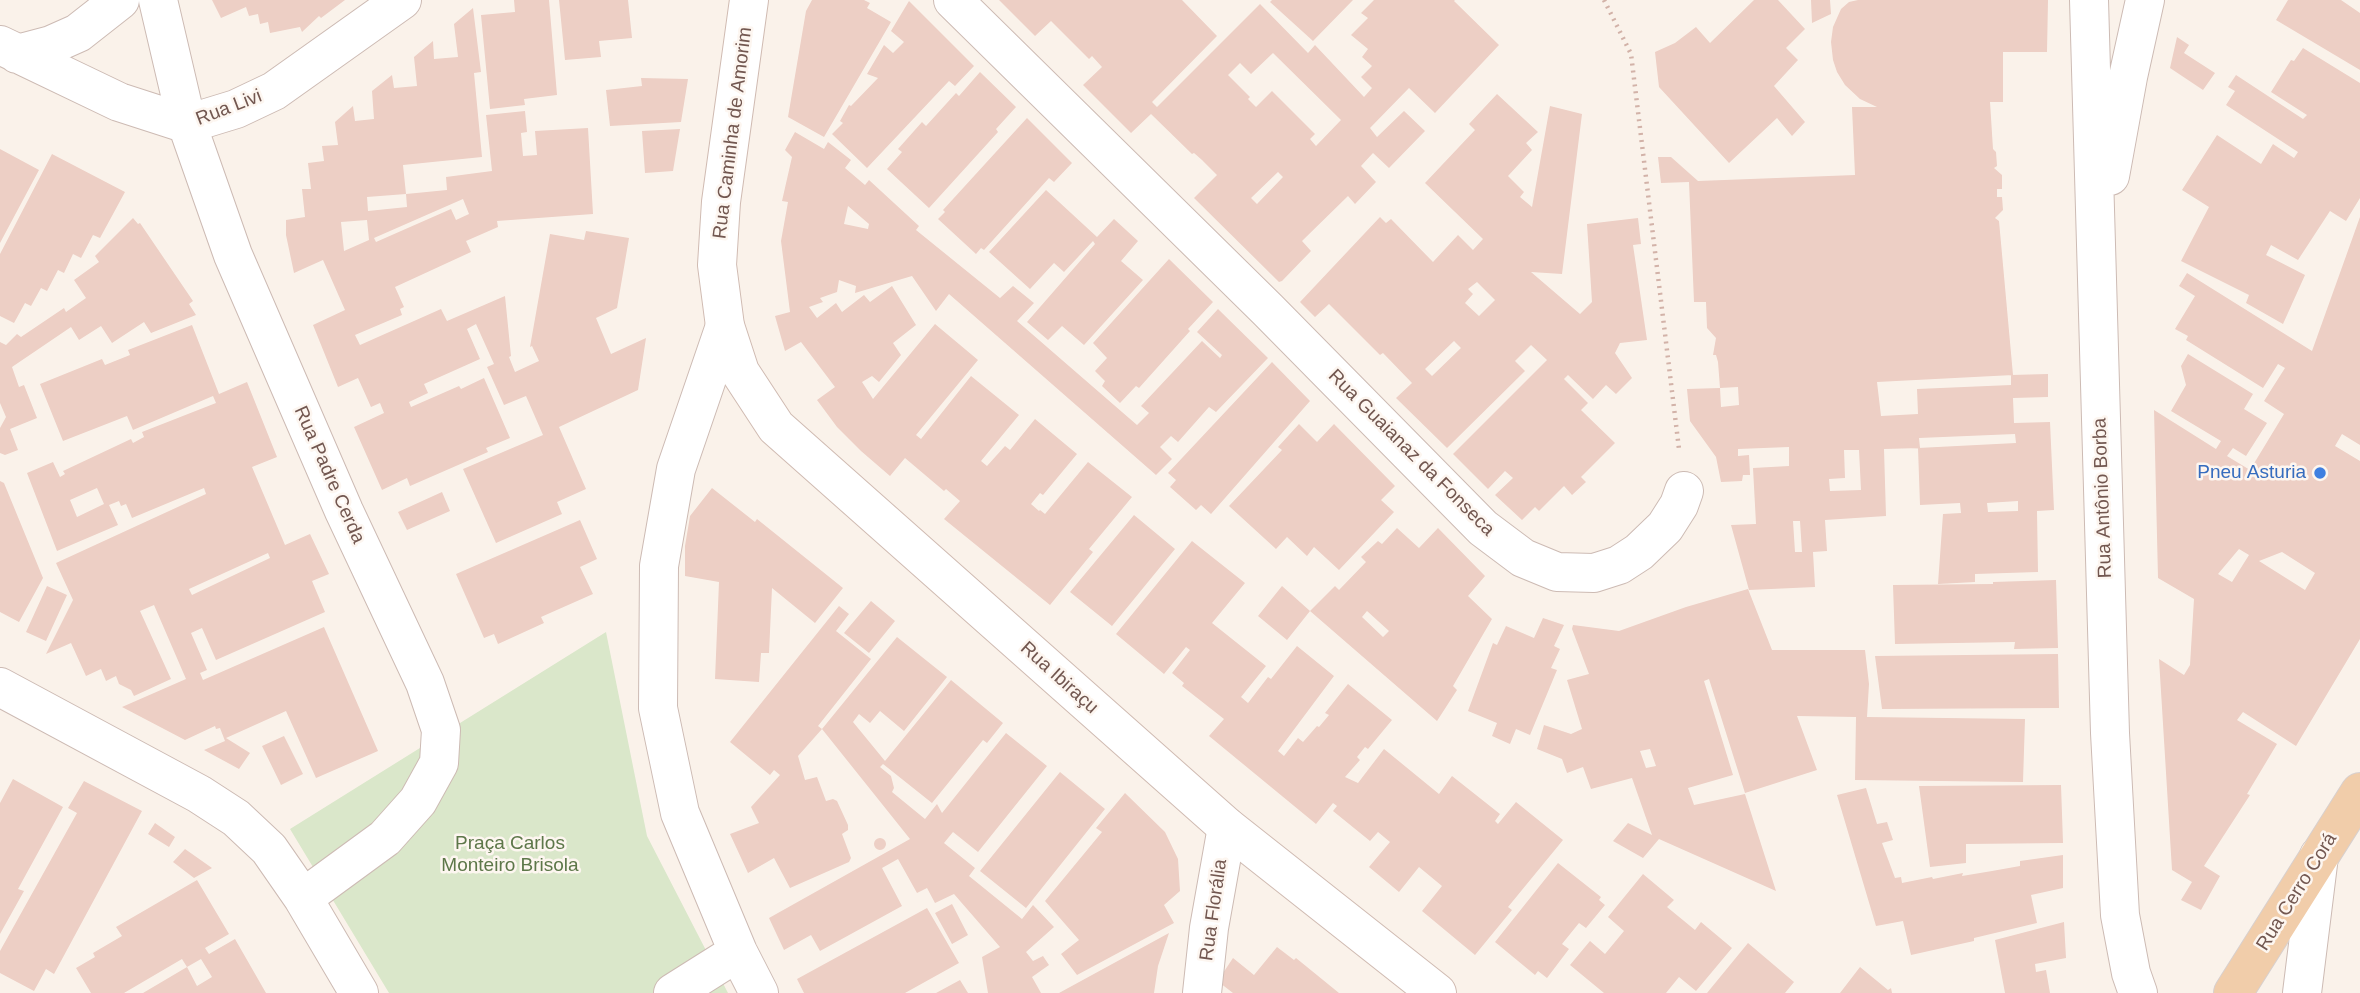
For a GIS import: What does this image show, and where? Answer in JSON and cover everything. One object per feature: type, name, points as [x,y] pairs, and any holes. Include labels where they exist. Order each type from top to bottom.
[{"type":"main road","name":"Rua Cerro Corá","points":[[2233,993],[2360,792]]},
{"type":"street","points":[[8,50],[51,45],[78,33],[120,0]]},
{"type":"street","name":"Rua Padre Cerda","points":[[158,0],[187,124],[233,255],[344,511],[425,683],[441,730],[439,763],[418,801],[385,838],[303,898]]},
{"type":"street","name":"Rua Livi","points":[[8,50],[119,102],[187,124],[236,109],[274,91],[402,0]]},
{"type":"street","name":"Rua Caminha de Amorim","points":[[749,0],[721,202],[718,265],[725,326],[676,469],[659,566],[658,708],[680,813],[738,953],[760,993]]},
{"type":"street","name":"Rua Guaianaz da Fonseca","points":[[953,0],[1268,310],[1483,528],[1523,558],[1557,572],[1594,573],[1619,565],[1639,552],[1665,527],[1679,505],[1684,491]]},
{"type":"street","name":"Rua Antônio Borba","points":[[2089,0],[2111,759],[2120,915],[2131,973],[2138,993]]},
{"type":"street","points":[[2096,254],[2128,77],[2145,0]]},
{"type":"street","name":"Rua Ibiraçu","points":[[725,326],[740,372],[776,427],[1227,827],[1437,993]]},
{"type":"street","points":[[0,687],[199,794],[236,818],[269,849],[303,898],[359,993]]},
{"type":"street","name":"Rua Florália","points":[[1202,993],[1209,928],[1227,827]]},
{"type":"street","points":[[2302,993],[2319,856]]},
{"type":"street","points":[[673,993],[738,953]]},
{"type":"path","points":[[1604,0],[1631,54],[1684,491]]},
{"type":"green space","name":"Praça Carlos Monteiro Brisola","points":[[606,632],[647,836],[728,993],[389,993],[290,829]]},
{"type":"building","points":[[212,0],[345,0],[321,18],[319,16],[302,32],[300,27],[270,33],[268,22],[260,24],[258,14],[249,16],[246,7],[221,18]]},
{"type":"building","points":[[514,0],[549,0],[557,95],[524,99],[525,105],[490,109],[481,15],[515,12]]},
{"type":"building","points":[[559,0],[628,0],[632,38],[599,41],[601,57],[565,60]]},
{"type":"building","points":[[812,0],[864,0],[870,3],[867,8],[891,22],[824,137],[788,117],[806,11]]},
{"type":"building","points":[[999,0],[1182,0],[1217,36],[1152,102],[1157,107],[1260,4],[1308,53],[1315,45],[1364,97],[1372,88],[1361,77],[1372,66],[1362,57],[1368,49],[1351,35],[1368,18],[1361,13],[1374,0],[1455,0],[1499,45],[1435,113],[1409,88],[1370,128],[1377,137],[1404,111],[1425,131],[1389,168],[1373,153],[1361,166],[1376,182],[1355,204],[1348,196],[1302,241],[1311,251],[1279,282],[1194,198],[1217,175],[1151,114],[1131,133],[1083,85],[1102,67],[1092,56],[1089,59],[1051,21],[1035,36]],"holes":[[[1273,53],[1341,120],[1316,146],[1310,139],[1315,134],[1272,91],[1256,107],[1228,75],[1240,63],[1251,74]],[[1278,172],[1283,177],[1257,204],[1251,198]]]},
{"type":"building","points":[[1353,0],[1313,41],[1270,2]]},
{"type":"building","points":[[1754,0],[1778,0],[1805,29],[1786,48],[1798,60],[1774,86],[1805,122],[1792,136],[1777,118],[1729,163],[1659,87],[1655,52],[1675,43],[1696,27],[1710,43]]},
{"type":"building","points":[[1811,0],[1830,0],[1831,14],[1812,23]]},
{"type":"building","points":[[1858,0],[2048,0],[2047,52],[2003,52],[2003,102],[1990,102],[1993,149],[1996,152],[1997,166],[1994,168],[2002,175],[2002,189],[1997,189],[1997,197],[2002,197],[2003,210],[1995,218],[1999,221],[2013,375],[2048,374],[2048,397],[2013,398],[2014,423],[2050,422],[2054,510],[2037,511],[2038,572],[1975,574],[1975,582],[1938,584],[1943,514],[1961,513],[1960,503],[1920,505],[1918,448],[1884,449],[1886,516],[1825,520],[1827,551],[1813,552],[1815,587],[1749,590],[1731,525],[1756,524],[1753,468],[1789,466],[1789,447],[1738,449],[1738,456],[1749,455],[1750,475],[1743,475],[1742,481],[1721,482],[1716,457],[1690,421],[1687,389],[1720,388],[1718,362],[1716,355],[1713,355],[1716,338],[1707,328],[1706,302],[1694,302],[1689,182],[1661,183],[1658,157],[1671,157],[1698,181],[1855,175],[1852,107],[1877,107],[1860,99],[1845,85],[1837,72],[1831,42],[1833,27],[1841,9],[1849,2]],"holes":[[[2011,375],[2011,385],[1917,389],[1918,414],[1881,416],[1877,382]],[[1738,387],[1739,405],[1721,407],[1720,388]],[[2015,434],[2016,443],[1920,448],[1919,438]],[[1844,450],[1859,450],[1861,490],[1830,491],[1829,479],[1845,478]],[[2018,501],[2018,511],[1988,512],[1987,503]],[[1793,521],[1800,521],[1802,552],[1795,552]]]},
{"type":"building","points":[[2288,0],[2341,0],[2360,13],[2360,70],[2276,20]]},
{"type":"building","points":[[909,1],[974,66],[955,86],[949,81],[867,168],[832,134],[843,123],[840,121],[849,105],[878,78],[867,74],[884,45],[893,53],[904,42],[891,31]]},
{"type":"building","points":[[473,8],[481,72],[474,73],[482,157],[403,165],[406,194],[447,190],[446,177],[492,171],[486,115],[525,111],[527,132],[521,133],[523,156],[537,155],[535,131],[588,128],[593,214],[497,221],[498,227],[466,241],[471,252],[395,287],[404,307],[400,309],[402,315],[355,335],[360,345],[441,309],[447,321],[505,296],[509,357],[515,372],[539,361],[532,346],[530,347],[550,234],[584,240],[586,231],[629,238],[617,308],[596,318],[611,354],[646,338],[638,390],[559,427],[586,489],[557,502],[562,514],[496,543],[463,469],[543,435],[526,396],[504,405],[487,367],[494,364],[476,324],[467,329],[480,359],[424,384],[428,393],[409,402],[411,407],[484,378],[510,438],[486,448],[488,452],[410,486],[407,478],[382,490],[354,427],[384,413],[380,403],[371,407],[358,378],[338,387],[313,325],[345,310],[323,260],[294,273],[286,235],[286,220],[305,217],[302,189],[311,189],[308,163],[324,161],[322,146],[338,145],[335,122],[353,106],[355,121],[374,119],[372,91],[392,75],[394,88],[417,86],[414,57],[433,41],[434,59],[458,57],[454,24]],"holes":[[[406,194],[407,207],[368,211],[367,197]],[[463,199],[469,214],[456,220],[451,209],[376,242],[374,238]],[[367,220],[369,240],[344,251],[341,222]]]},
{"type":"building","points":[[2177,37],[2189,45],[2184,53],[2215,73],[2203,90],[2170,68]]},
{"type":"building","points":[[2303,48],[2360,83],[2360,198],[2346,221],[2330,211],[2298,260],[2271,245],[2266,255],[2305,275],[2283,324],[2246,303],[2249,295],[2181,261],[2209,207],[2182,190],[2217,135],[2261,164],[2273,144],[2294,158],[2298,152],[2226,105],[2235,91],[2228,87],[2236,75],[2303,119],[2307,115],[2271,92],[2291,60],[2294,61]]},
{"type":"building","points":[[980,72],[1016,107],[996,129],[998,132],[929,208],[887,169],[902,152],[898,149],[922,122],[926,126],[956,93],[959,96]]},
{"type":"building","points":[[641,78],[688,79],[681,122],[610,126],[606,90],[642,86]]},
{"type":"building","points":[[1497,94],[1538,132],[1526,143],[1532,150],[1508,176],[1524,192],[1520,197],[1532,207],[1550,106],[1582,114],[1562,274],[1531,272],[1580,314],[1592,302],[1587,224],[1638,218],[1641,244],[1633,245],[1647,340],[1620,343],[1615,353],[1632,378],[1616,394],[1606,385],[1593,399],[1568,375],[1564,379],[1588,403],[1581,410],[1615,443],[1581,477],[1586,482],[1572,495],[1564,486],[1539,511],[1535,507],[1522,520],[1495,495],[1513,478],[1505,471],[1488,489],[1453,454],[1547,360],[1531,345],[1515,361],[1525,371],[1447,448],[1396,398],[1412,383],[1383,353],[1380,355],[1329,304],[1315,317],[1300,302],[1380,217],[1386,223],[1391,219],[1433,262],[1458,235],[1473,250],[1483,239],[1425,183],[1475,130],[1469,124]],"holes":[[[1477,282],[1495,300],[1479,316],[1465,303],[1473,294],[1468,289]],[[1454,341],[1461,348],[1432,376],[1425,369]]]},
{"type":"building","points":[[1027,118],[1072,163],[1054,182],[1049,178],[984,250],[981,248],[976,254],[938,219],[945,212],[943,210]]},
{"type":"building","points":[[680,129],[673,171],[645,173],[642,131]]},
{"type":"building","points":[[795,132],[824,149],[828,142],[851,160],[845,168],[865,185],[869,180],[919,226],[916,230],[1000,298],[1013,286],[1034,303],[1017,321],[1137,425],[1149,413],[1141,406],[1202,341],[1220,358],[1222,355],[1197,332],[1218,309],[1268,358],[1216,412],[1209,407],[1178,442],[1171,436],[1160,447],[1172,459],[1156,475],[949,294],[936,311],[912,276],[855,293],[856,286],[839,280],[837,292],[820,298],[823,302],[809,307],[817,318],[836,303],[842,312],[864,295],[870,302],[892,286],[916,325],[893,343],[901,355],[879,382],[872,376],[862,382],[873,399],[935,324],[978,360],[916,435],[921,439],[971,376],[1019,415],[981,461],[987,466],[1005,446],[1010,450],[1035,419],[1077,454],[1043,495],[1040,493],[1031,504],[1039,511],[1045,514],[1088,462],[1132,497],[1089,549],[1093,552],[1050,605],[944,519],[960,501],[946,489],[944,491],[905,458],[890,476],[861,451],[837,427],[817,400],[835,387],[801,342],[785,351],[775,316],[790,312],[781,241],[788,202],[782,201],[792,157],[785,150]],"holes":[[[848,206],[869,224],[868,229],[844,224]]]},
{"type":"building","points":[[0,149],[39,170],[0,243]]},
{"type":"building","points":[[52,154],[125,192],[100,238],[93,235],[81,258],[73,254],[64,273],[58,270],[47,291],[41,288],[31,306],[25,303],[14,323],[0,316],[0,254]]},
{"type":"building","points":[[1046,190],[1097,237],[1114,219],[1138,241],[1121,261],[1143,280],[1084,345],[1062,326],[1048,340],[1027,322],[1095,244],[1093,241],[1064,272],[1054,263],[1030,289],[989,252]]},
{"type":"building","points":[[2360,217],[2360,445],[2342,434],[2335,446],[2360,461],[2360,639],[2296,746],[2243,712],[2237,720],[2277,744],[2247,794],[2250,795],[2204,866],[2220,876],[2201,910],[2181,900],[2192,882],[2172,870],[2159,659],[2184,675],[2190,665],[2194,599],[2158,578],[2154,410],[2216,449],[2221,441],[2171,411],[2186,385],[2181,366],[2188,354],[2253,394],[2244,409],[2267,423],[2246,456],[2233,448],[2227,456],[2250,470],[2284,414],[2264,401],[2285,368],[2278,364],[2263,388],[2186,340],[2188,336],[2175,329],[2195,296],[2179,286],[2187,273],[2312,351]],"holes":[[[2239,549],[2249,555],[2232,582],[2218,574]],[[2282,552],[2315,573],[2305,590],[2259,561]]]},
{"type":"building","points":[[133,218],[140,223],[193,301],[189,304],[196,315],[151,333],[144,322],[112,343],[101,326],[79,340],[71,327],[12,367],[19,387],[24,385],[37,418],[10,429],[18,450],[5,455],[0,453],[0,428],[6,417],[0,403],[0,342],[6,345],[17,334],[21,337],[64,308],[66,312],[86,298],[74,280],[99,262],[95,256]]},
{"type":"building","points":[[1169,259],[1213,302],[1139,388],[1136,386],[1120,403],[1102,386],[1105,381],[1095,371],[1107,358],[1093,343]]},
{"type":"building","points":[[192,325],[219,394],[247,382],[277,457],[252,467],[285,545],[310,534],[329,574],[312,581],[325,612],[216,660],[202,628],[191,633],[207,670],[200,673],[203,680],[324,627],[378,751],[316,778],[286,711],[226,738],[250,753],[239,769],[204,750],[225,741],[220,728],[216,729],[215,726],[185,740],[122,707],[186,679],[154,605],[140,611],[171,679],[134,696],[131,690],[119,684],[116,676],[106,681],[101,669],[86,676],[71,643],[46,654],[73,600],[56,563],[206,494],[204,488],[132,518],[126,504],[121,506],[119,501],[109,505],[118,525],[57,551],[27,473],[53,462],[60,477],[65,474],[63,471],[131,439],[133,443],[144,437],[142,432],[216,403],[213,396],[133,430],[127,416],[63,441],[40,384],[102,359],[105,365],[130,355],[128,350]],"holes":[[[97,488],[104,504],[77,517],[70,500]],[[268,553],[270,558],[192,595],[189,589]]]},
{"type":"building","points":[[1272,362],[1310,401],[1211,514],[1201,505],[1196,510],[1170,487],[1176,480],[1168,473]]},
{"type":"building","points":[[1299,424],[1317,442],[1334,424],[1395,486],[1381,500],[1394,512],[1339,570],[1314,547],[1307,556],[1287,537],[1276,549],[1229,506],[1282,450],[1278,447]]},
{"type":"building","points":[[0,481],[4,483],[43,578],[19,622],[0,612]]},
{"type":"building","points":[[712,488],[755,522],[757,519],[843,588],[815,623],[772,588],[769,653],[761,653],[759,682],[715,679],[719,582],[685,576],[685,546],[690,516]]},
{"type":"building","points":[[442,492],[450,511],[407,530],[398,512]]},
{"type":"building","points":[[1134,515],[1175,549],[1112,626],[1070,592]]},
{"type":"building","points":[[580,520],[597,559],[580,567],[593,594],[541,617],[544,623],[498,644],[494,634],[484,638],[456,574]]},
{"type":"building","points":[[1397,528],[1419,548],[1438,528],[1485,576],[1468,596],[1492,619],[1453,686],[1457,690],[1437,721],[1310,611],[1335,586],[1339,590],[1366,562],[1361,557],[1378,541],[1382,544]],"holes":[[[1367,611],[1389,631],[1383,637],[1362,617]]]},
{"type":"building","points":[[1192,541],[1245,583],[1212,623],[1266,666],[1241,697],[1248,703],[1297,646],[1334,676],[1278,751],[1284,756],[1298,738],[1303,742],[1319,727],[1329,715],[1325,713],[1348,684],[1392,720],[1368,749],[1365,747],[1357,757],[1360,760],[1345,777],[1358,783],[1384,749],[1439,794],[1452,776],[1500,814],[1495,821],[1498,824],[1516,802],[1563,840],[1508,907],[1512,910],[1475,955],[1422,911],[1442,886],[1419,867],[1399,892],[1369,867],[1390,842],[1378,832],[1370,841],[1333,811],[1337,806],[1333,803],[1316,824],[1209,736],[1224,719],[1182,686],[1184,683],[1172,673],[1190,650],[1186,647],[1164,674],[1116,634]]},
{"type":"building","points":[[2056,580],[2058,648],[2014,649],[2015,642],[1895,644],[1893,585]]},
{"type":"building","points":[[47,586],[67,595],[46,641],[26,632]]},
{"type":"building","points":[[1282,586],[1310,611],[1287,640],[1258,616]]},
{"type":"building","points":[[1748,589],[1772,650],[1865,650],[1869,684],[1867,717],[2025,719],[2023,782],[1855,780],[1856,717],[1797,716],[1817,770],[1745,793],[1709,679],[1704,681],[1733,775],[1688,788],[1694,805],[1745,794],[1776,891],[1659,839],[1643,858],[1613,841],[1628,823],[1652,835],[1632,778],[1591,789],[1583,767],[1567,773],[1562,759],[1537,749],[1544,725],[1571,734],[1582,729],[1567,680],[1589,674],[1572,629],[1573,625],[1619,631]],"holes":[[[1650,749],[1656,766],[1646,768],[1640,751]]]},
{"type":"building","points":[[871,601],[895,621],[869,653],[844,633]]},
{"type":"building","points":[[839,606],[849,614],[836,631],[871,659],[818,726],[822,729],[798,756],[805,780],[817,777],[826,801],[837,801],[848,825],[848,830],[842,834],[851,858],[849,862],[790,888],[774,858],[748,873],[730,834],[759,823],[751,807],[780,775],[774,770],[770,775],[730,742]]},
{"type":"building","points":[[1543,618],[1564,625],[1554,646],[1560,649],[1551,668],[1557,670],[1530,735],[1516,729],[1510,744],[1492,736],[1497,723],[1468,711],[1493,643],[1497,645],[1506,626],[1534,638]]},
{"type":"building","points":[[897,637],[947,677],[904,731],[880,711],[870,723],[859,714],[853,722],[885,761],[951,680],[1003,723],[987,743],[983,740],[932,803],[883,764],[880,767],[891,776],[894,788],[892,792],[925,819],[937,804],[942,813],[1006,733],[1047,766],[978,852],[953,832],[944,843],[975,868],[969,876],[1022,919],[1033,905],[1054,927],[1026,952],[1033,961],[1043,956],[1049,965],[1032,977],[1041,993],[988,993],[982,957],[1000,947],[954,894],[935,903],[927,888],[917,893],[898,859],[882,868],[902,906],[820,951],[811,935],[784,950],[769,918],[910,839],[822,729]]},
{"type":"building","points":[[2058,654],[2059,708],[1882,709],[1875,656]]},
{"type":"building","points":[[284,736],[303,774],[281,785],[262,746]]},
{"type":"building","points":[[1060,772],[1105,809],[1026,908],[980,871]]},
{"type":"building","points":[[13,779],[63,807],[18,889],[24,891],[0,934],[0,803]]},
{"type":"building","points":[[84,781],[142,811],[54,974],[46,969],[34,991],[0,973],[0,951],[77,813],[68,808]]},
{"type":"building","points":[[2061,785],[2063,843],[1966,844],[1966,863],[1930,867],[1919,786]]},
{"type":"building","points":[[1866,788],[1877,824],[1887,822],[1893,840],[1882,843],[1895,878],[1901,877],[1902,883],[1992,871],[2020,866],[2020,861],[2063,855],[2063,888],[2031,895],[2037,923],[1911,955],[1903,921],[1876,926],[1837,795]]},
{"type":"building","points":[[1125,793],[1165,832],[1178,859],[1180,891],[1164,905],[1174,923],[1077,975],[1061,954],[1079,940],[1045,901],[1102,832],[1096,828]]},
{"type":"building","points":[[155,823],[175,837],[169,847],[148,834]]},
{"type":"building","points":[[875,839],[885,839],[885,849],[875,849]]},
{"type":"building","points":[[185,849],[212,868],[194,878],[173,862]]},
{"type":"building","points":[[1558,863],[1601,897],[1599,900],[1605,905],[1586,928],[1579,923],[1562,944],[1569,949],[1547,978],[1538,971],[1535,975],[1495,942]]},
{"type":"building","points":[[1643,874],[1674,900],[1667,907],[1695,930],[1701,922],[1732,948],[1696,991],[1679,977],[1666,993],[1604,993],[1570,965],[1590,941],[1605,954],[1624,931],[1608,917]]},
{"type":"building","points":[[197,880],[229,934],[205,948],[209,954],[235,939],[266,993],[143,993],[187,967],[182,959],[124,993],[91,993],[76,968],[95,957],[93,953],[122,936],[116,927]],"holes":[[[201,959],[212,977],[197,986],[187,967]]]},
{"type":"building","points":[[952,904],[968,935],[952,944],[935,913]]},
{"type":"building","points":[[927,908],[959,963],[905,993],[804,993],[797,979]]},
{"type":"building","points":[[2064,922],[2066,958],[2035,964],[2036,972],[2046,970],[2050,993],[2005,993],[1995,940]]},
{"type":"building","points":[[1169,933],[1158,966],[1154,993],[1059,993]]},
{"type":"building","points":[[1748,943],[1794,982],[1785,993],[1707,993]]},
{"type":"building","points":[[1277,947],[1294,960],[1296,958],[1339,993],[1233,993],[1220,983],[1233,958],[1254,975]]},
{"type":"building","points":[[1860,967],[1888,990],[1891,988],[1892,993],[1840,993]]},
{"type":"building","points":[[960,980],[968,993],[936,993]]},
{"type":"place","name":"Pneu Asturia","points":[[2320,473]]}]
